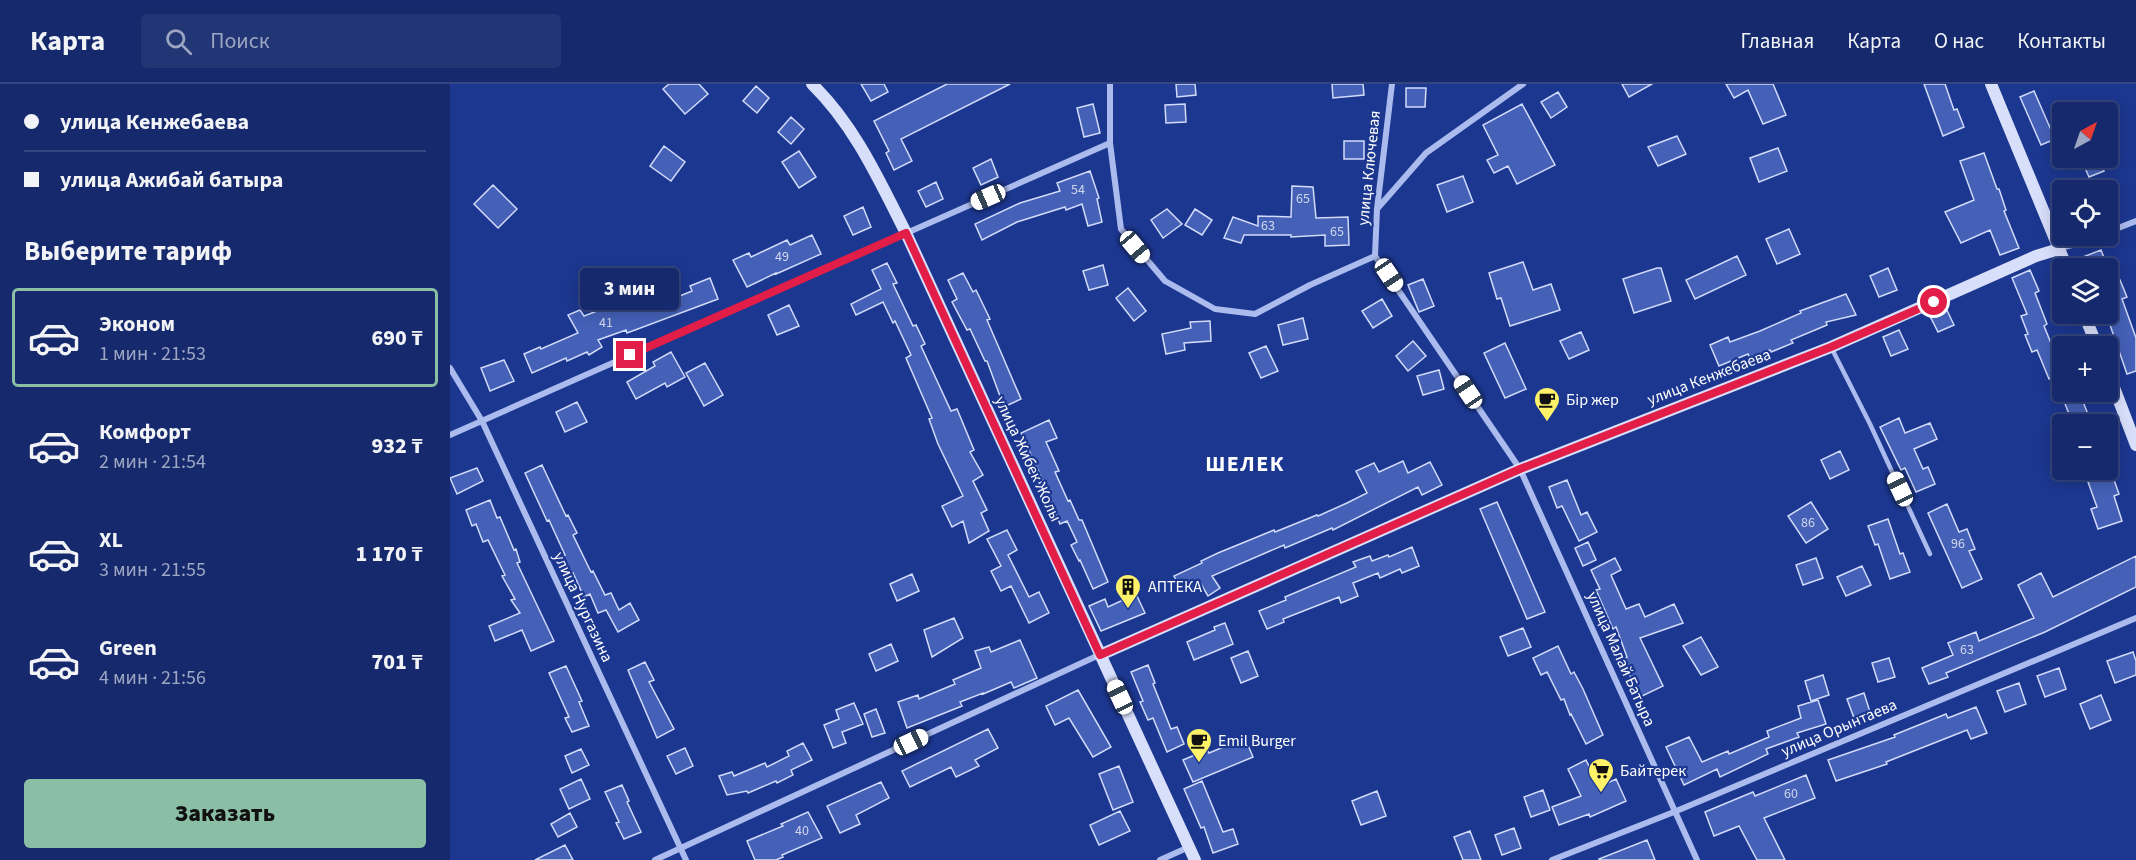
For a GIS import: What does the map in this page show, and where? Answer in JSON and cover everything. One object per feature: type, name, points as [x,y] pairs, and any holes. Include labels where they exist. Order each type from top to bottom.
[{"type":"street","name":"улица Жибек Жолы","points":[[812,84],[830,102],[860,144],[906,233],[1195,860]]},
{"type":"street","points":[[1110,84],[1110,143],[1121,229],[1165,281],[1215,309],[1256,314],[1310,285],[1375,256],[1520,469]]},
{"type":"street","name":"улица Ключевая","points":[[1375,256],[1377,209],[1392,84]]},
{"type":"street","points":[[1377,209],[1426,153],[1523,84]]},
{"type":"street","points":[[1991,84],[2063,258]]},
{"type":"street","points":[[450,435],[1110,143]]},
{"type":"street","points":[[2118,228],[2136,221]]},
{"type":"street","name":"улица Кенжебаева","points":[[1100,655],[1520,469],[1831,347],[2036,256],[2070,246]]},
{"type":"street","name":"улица Нургазина","points":[[450,368],[482,421],[686,860]]},
{"type":"street","points":[[2118,398],[2136,445]]},
{"type":"street","name":"улица Малай Батыра","points":[[1520,469],[1697,860]]},
{"type":"street","name":"улица Орынтаева","points":[[1552,860],[1674,812],[2136,618]]},
{"type":"street","points":[[655,860],[1100,655]]},
{"type":"street","points":[[1160,860],[1189,847]]},
{"type":"lane","points":[[1831,347],[1870,424],[1930,554]]},
{"type":"building","points":[[669,84],[699,84],[708,94],[685,114],[663,89]]},
{"type":"building","points":[[861,84],[884,84],[888,92],[871,101]]},
{"type":"building","points":[[947,84],[1010,84],[901,139],[912,161],[894,170],[886,153],[889,151],[874,121]]},
{"type":"building","points":[[1176,84],[1195,84],[1196,95],[1177,97]]},
{"type":"building","points":[[1332,84],[1363,84],[1364,95],[1333,98]]},
{"type":"building","points":[[1622,84],[1652,84],[1629,97]]},
{"type":"building","points":[[1726,84],[1773,84],[1786,115],[1763,124],[1748,90],[1734,98]]},
{"type":"building","points":[[1924,84],[1945,84],[1954,110],[1957,109],[1964,127],[1943,136]]},
{"type":"building","points":[[756,86],[769,98],[757,113],[743,101]]},
{"type":"building","points":[[1406,88],[1426,88],[1425,107],[1406,107]]},
{"type":"building","points":[[2034,91],[2052,132],[2052,140],[2041,145],[2020,97]]},
{"type":"building","points":[[1558,92],[1567,107],[1551,118],[1541,102]]},
{"type":"building","points":[[1093,104],[1100,133],[1084,137],[1077,108]]},
{"type":"building","points":[[1185,104],[1186,122],[1166,123],[1165,105]]},
{"type":"building","points":[[1522,104],[1555,165],[1517,184],[1508,166],[1494,173],[1487,160],[1498,155],[1483,125]]},
{"type":"building","points":[[791,117],[804,129],[791,144],[778,132]]},
{"type":"building","points":[[1677,136],[1686,154],[1658,166],[1648,147]]},
{"type":"building","points":[[1344,141],[1364,141],[1364,159],[1344,159]]},
{"type":"building","points":[[664,146],[685,162],[671,181],[650,166]]},
{"type":"building","points":[[1778,148],[1787,171],[1759,182],[1750,158]]},
{"type":"building","points":[[799,151],[816,177],[799,188],[782,162]]},
{"type":"building","points":[[1984,153],[2019,248],[2000,255],[1990,230],[1961,243],[1945,212],[1974,200],[1960,161]]},
{"type":"building","points":[[991,159],[998,177],[981,185],[973,168]]},
{"type":"building","points":[[2085,168],[2103,168],[2104,171],[2089,177]]},
{"type":"building","points":[[1090,171],[1099,198],[1097,199],[1102,222],[1088,226],[1082,204],[1017,222],[982,240],[975,224],[1020,203],[1060,191],[1057,183]]},
{"type":"building","points":[[1463,176],[1473,202],[1447,212],[1437,185]]},
{"type":"building","points":[[936,182],[943,199],[926,207],[918,191]]},
{"type":"building","points":[[493,185],[517,209],[498,228],[474,204]]},
{"type":"building","points":[[1292,186],[1313,187],[1316,218],[1348,217],[1349,245],[1325,246],[1325,235],[1291,237],[1291,235],[1244,235],[1241,243],[1224,238],[1233,217],[1258,226],[1258,216],[1291,217]]},
{"type":"building","points":[[863,207],[871,227],[853,235],[844,216]]},
{"type":"building","points":[[1167,209],[1182,224],[1163,238],[1151,220]]},
{"type":"building","points":[[1195,209],[1212,220],[1202,235],[1185,225]]},
{"type":"building","points":[[1789,229],[1800,254],[1777,264],[1766,239]]},
{"type":"building","points":[[812,235],[821,254],[747,287],[733,260],[749,253],[751,257],[787,240],[790,245]]},
{"type":"building","points":[[2101,250],[2104,258],[2083,258]]},
{"type":"building","points":[[1737,256],[1746,275],[1695,299],[1686,280]]},
{"type":"building","points":[[1523,262],[1533,290],[1551,284],[1560,310],[1510,326],[1501,298],[1497,299],[1489,273]]},
{"type":"building","points":[[887,263],[897,283],[893,284],[913,326],[916,325],[925,344],[921,346],[951,411],[957,409],[974,450],[970,452],[983,475],[973,481],[987,510],[981,513],[989,531],[969,543],[963,521],[952,527],[942,506],[963,496],[938,444],[929,419],[932,418],[906,358],[911,355],[895,321],[893,323],[883,302],[856,315],[851,304],[881,289],[872,270]]},
{"type":"building","points":[[1103,265],[1108,285],[1089,290],[1083,271]]},
{"type":"building","points":[[1661,268],[1671,301],[1634,313],[1623,279]]},
{"type":"building","points":[[1888,268],[1897,290],[1879,297],[1870,276]]},
{"type":"building","points":[[2030,270],[2039,291],[2035,293],[2047,324],[2044,326],[2052,346],[2052,377],[2049,379],[2037,350],[2032,352],[2025,335],[2028,334],[2021,316],[2027,314],[2012,278]]},
{"type":"building","points":[[963,273],[973,292],[976,290],[990,319],[987,320],[1021,399],[1004,407],[987,361],[952,302],[957,299],[948,280]]},
{"type":"building","points":[[710,278],[718,299],[627,333],[626,330],[598,340],[602,347],[589,355],[587,352],[567,361],[566,358],[532,373],[524,354],[578,333],[568,315],[580,310],[584,316],[610,306],[611,309],[666,288],[670,300],[692,291],[690,286]]},
{"type":"building","points":[[1423,279],[1434,306],[1419,312],[1408,285]]},
{"type":"building","points":[[2120,280],[2127,297],[2122,299],[2136,338],[2136,371],[2127,374],[2118,348],[2118,336],[2114,336],[2110,325],[2118,324],[2118,281]]},
{"type":"building","points":[[1128,288],[1146,311],[1134,321],[1116,298]]},
{"type":"building","points":[[1846,294],[1856,315],[1826,322],[1827,325],[1791,340],[1793,343],[1771,352],[1770,350],[1750,358],[1748,354],[1719,366],[1710,345],[1728,337],[1730,342],[1760,331],[1801,313],[1800,311]]},
{"type":"building","points":[[1382,299],[1392,316],[1373,328],[1362,311]]},
{"type":"building","points":[[789,305],[799,326],[777,335],[768,315]]},
{"type":"building","points":[[1945,306],[1954,325],[1938,332],[1929,314]]},
{"type":"building","points":[[1303,318],[1308,339],[1283,345],[1278,325]]},
{"type":"building","points":[[1210,321],[1211,341],[1184,343],[1185,350],[1166,354],[1162,334],[1191,328],[1190,322]]},
{"type":"building","points":[[1899,330],[1908,349],[1891,356],[1883,337]]},
{"type":"building","points":[[1581,332],[1589,350],[1569,359],[1560,341]]},
{"type":"building","points":[[1413,341],[1426,356],[1408,371],[1396,356]]},
{"type":"building","points":[[1505,343],[1526,389],[1505,398],[1484,353]]},
{"type":"building","points":[[1266,346],[1278,371],[1261,378],[1249,353]]},
{"type":"building","points":[[671,352],[685,377],[667,387],[665,383],[636,399],[627,382],[655,366],[653,362]]},
{"type":"building","points":[[504,360],[514,381],[490,391],[481,368]]},
{"type":"building","points":[[705,363],[723,395],[704,406],[686,373]]},
{"type":"building","points":[[1439,370],[1444,389],[1423,395],[1417,376]]},
{"type":"building","points":[[577,402],[587,422],[565,432],[556,412]]},
{"type":"building","points":[[2064,402],[2083,402],[2088,414],[2069,414]]},
{"type":"building","points":[[1899,418],[1905,433],[1930,423],[1937,439],[1914,449],[1923,469],[1928,467],[1935,484],[1916,492],[1905,468],[1901,470],[1880,427]]},
{"type":"building","points":[[1049,420],[1057,438],[1046,442],[1059,471],[1055,472],[1068,501],[1070,500],[1079,520],[1082,520],[1108,582],[1093,589],[1071,545],[1077,542],[1067,521],[1060,524],[1049,498],[1047,499],[1039,483],[1043,481],[1021,433]]},
{"type":"building","points":[[1840,451],[1849,470],[1830,479],[1821,460]]},
{"type":"building","points":[[1403,461],[1408,473],[1430,462],[1442,485],[1422,495],[1418,487],[1333,530],[1332,528],[1285,548],[1284,545],[1212,576],[1220,588],[1208,596],[1201,584],[1182,593],[1174,576],[1218,553],[1274,530],[1275,532],[1318,516],[1367,493],[1356,471],[1374,463],[1379,472]]},
{"type":"building","points":[[542,465],[566,516],[568,515],[577,533],[573,535],[605,595],[611,593],[619,610],[630,603],[639,620],[618,632],[606,610],[598,613],[590,594],[584,597],[573,573],[570,574],[562,556],[565,555],[525,473]]},
{"type":"building","points":[[477,468],[483,481],[457,494],[450,478]]},
{"type":"building","points":[[1567,480],[1581,515],[1587,512],[1597,532],[1579,541],[1562,506],[1557,508],[1549,487]]},
{"type":"building","points":[[2114,480],[2119,494],[2114,496],[2122,521],[2098,529],[2091,509],[2097,507],[2088,482]]},
{"type":"building","points":[[490,500],[497,518],[500,517],[514,550],[516,549],[520,562],[517,563],[554,641],[531,651],[522,630],[495,641],[489,626],[520,613],[511,600],[515,599],[502,576],[505,575],[488,540],[483,542],[476,524],[472,526],[466,510]]},
{"type":"building","points":[[1497,502],[1545,612],[1527,619],[1480,509]]},
{"type":"building","points":[[1811,502],[1828,529],[1806,543],[1788,516]]},
{"type":"building","points":[[1947,504],[1959,532],[1967,529],[1975,549],[1969,551],[1982,579],[1962,588],[1928,513]]},
{"type":"building","points":[[1888,519],[1900,554],[1903,553],[1910,572],[1890,579],[1878,544],[1875,545],[1868,526]]},
{"type":"building","points":[[1007,530],[1017,550],[1008,555],[1029,597],[1039,592],[1049,613],[1029,623],[1011,586],[1001,591],[991,571],[1001,566],[987,539]]},
{"type":"building","points":[[1588,542],[1596,560],[1583,566],[1575,548]]},
{"type":"building","points":[[1412,547],[1419,566],[1402,573],[1400,569],[1380,578],[1378,573],[1353,583],[1358,596],[1341,603],[1339,597],[1283,619],[1284,622],[1267,629],[1259,611],[1286,600],[1285,597],[1356,567],[1353,562],[1370,556],[1372,561],[1388,555],[1389,557]]},
{"type":"building","points":[[2136,556],[2136,587],[2045,632],[1946,673],[1948,677],[1929,684],[1922,668],[1953,655],[1948,643],[1976,632],[1979,641],[2034,618],[2018,585],[2041,573],[2053,597]]},
{"type":"building","points":[[1615,558],[1621,570],[1611,575],[1626,609],[1639,604],[1645,617],[1674,604],[1683,623],[1640,638],[1663,686],[1640,697],[1622,659],[1627,657],[1616,627],[1613,629],[1596,590],[1600,589],[1591,570]]},
{"type":"building","points":[[1816,558],[1823,578],[1803,585],[1796,565]]},
{"type":"building","points":[[1862,566],[1871,585],[1846,596],[1837,577]]},
{"type":"building","points":[[912,574],[919,591],[897,601],[890,584]]},
{"type":"building","points":[[1136,594],[1145,613],[1101,631],[1089,606],[1105,599],[1108,607]]},
{"type":"building","points":[[954,618],[963,638],[932,657],[924,630]]},
{"type":"building","points":[[1225,623],[1233,644],[1194,660],[1187,642]]},
{"type":"building","points":[[1523,628],[1531,647],[1508,656],[1500,637]]},
{"type":"building","points":[[1701,637],[1718,667],[1701,675],[1683,646]]},
{"type":"building","points":[[1020,640],[1037,678],[1014,688],[1011,682],[960,702],[962,706],[907,728],[898,702],[918,695],[919,699],[955,684],[953,680],[981,668],[975,651],[989,647],[991,652]]},
{"type":"building","points":[[891,644],[898,661],[876,671],[869,654]]},
{"type":"building","points":[[1558,646],[1571,674],[1574,672],[1583,689],[1603,735],[1586,744],[1564,699],[1561,700],[1547,672],[1541,675],[1533,658]]},
{"type":"building","points":[[1248,651],[1258,676],[1241,683],[1231,658]]},
{"type":"building","points":[[2133,652],[2136,661],[2136,675],[2115,683],[2107,661]]},
{"type":"building","points":[[1889,658],[1895,677],[1878,682],[1872,663]]},
{"type":"building","points":[[645,662],[654,680],[649,682],[674,729],[657,738],[628,670]]},
{"type":"building","points":[[1148,665],[1171,729],[1177,727],[1184,744],[1167,752],[1153,718],[1148,720],[1131,672]]},
{"type":"building","points":[[566,666],[582,701],[579,702],[589,726],[572,732],[565,718],[569,717],[549,673]]},
{"type":"building","points":[[2059,668],[2066,689],[2045,697],[2037,676]]},
{"type":"building","points":[[1823,675],[1829,695],[1811,701],[1805,681]]},
{"type":"building","points":[[2019,683],[2026,704],[2005,712],[1997,691]]},
{"type":"building","points":[[1078,690],[1111,747],[1093,757],[1069,718],[1055,725],[1046,706]]},
{"type":"building","points":[[1864,693],[1870,712],[1854,718],[1847,699]]},
{"type":"building","points":[[2101,695],[2111,720],[2090,729],[2080,704]]},
{"type":"building","points":[[1818,700],[1826,724],[1797,733],[1799,737],[1766,749],[1768,754],[1720,777],[1717,769],[1684,785],[1666,747],[1689,737],[1702,762],[1728,751],[1729,754],[1769,737],[1767,731],[1801,718],[1798,706]]},
{"type":"building","points":[[854,703],[863,724],[842,732],[846,743],[833,748],[824,725],[839,719],[836,710]]},
{"type":"building","points":[[1976,707],[1987,733],[1971,739],[1967,730],[1886,762],[1887,764],[1836,781],[1828,760],[1895,737],[1894,735],[1946,714],[1948,718]]},
{"type":"building","points":[[876,709],[885,733],[872,737],[864,714]]},
{"type":"building","points":[[988,729],[998,748],[975,760],[979,766],[956,777],[951,767],[910,787],[902,771]]},
{"type":"building","points":[[1245,738],[1253,757],[1193,782],[1183,760],[1207,750],[1209,753]]},
{"type":"building","points":[[803,743],[812,760],[791,770],[793,775],[748,793],[747,791],[727,795],[719,776],[732,772],[734,776],[765,763],[767,767],[789,756],[787,751]]},
{"type":"building","points":[[685,748],[693,766],[676,774],[667,756]]},
{"type":"building","points":[[581,749],[589,765],[572,773],[565,756]]},
{"type":"building","name":"Байтерек","points":[[1586,760],[1599,787],[1616,779],[1626,801],[1590,817],[1589,814],[1559,825],[1552,807],[1581,796],[1568,769]]},
{"type":"building","points":[[1119,766],[1133,802],[1113,810],[1099,774]]},
{"type":"building","points":[[1806,775],[1815,798],[1764,818],[1785,860],[1757,860],[1739,826],[1714,836],[1705,812],[1753,792],[1755,796]]},
{"type":"building","points":[[581,779],[590,799],[569,809],[560,789]]},
{"type":"building","points":[[1202,781],[1223,832],[1233,829],[1238,844],[1213,853],[1204,827],[1201,828],[1184,789]]},
{"type":"building","points":[[881,782],[889,798],[856,815],[860,824],[840,833],[827,806]]},
{"type":"building","points":[[622,785],[641,832],[624,839],[605,792]]},
{"type":"building","points":[[1543,790],[1550,810],[1531,817],[1524,797]]},
{"type":"building","points":[[1377,791],[1386,816],[1361,825],[1352,801]]},
{"type":"building","points":[[1120,811],[1130,831],[1099,845],[1090,825]]},
{"type":"building","points":[[808,812],[822,838],[782,855],[783,857],[776,860],[755,860],[747,841],[783,826],[781,824]]},
{"type":"building","points":[[570,813],[577,827],[558,837],[551,824]]},
{"type":"building","points":[[1514,828],[1521,848],[1502,855],[1495,835]]},
{"type":"building","points":[[1470,831],[1481,860],[1463,860],[1454,837]]},
{"type":"building","points":[[1647,840],[1655,860],[1599,860],[1599,859]]},
{"type":"building","points":[[565,845],[573,860],[535,860]]},
{"type":"place","name":"Бір жер","points":[[1547,423]]},
{"type":"place","name":"АПТЕКА","points":[[1128,610]]},
{"type":"place","name":"Emil Burger","points":[[1199,764]]},
{"type":"place","name":"Байтерек","points":[[1601,794]]},
{"type":"district","name":"ШЕЛЕК","points":[[1245,464]]},
{"type":"route","points":[[630,355],[906,233],[1100,655],[1520,469],[1831,347],[1934,302]]}]
